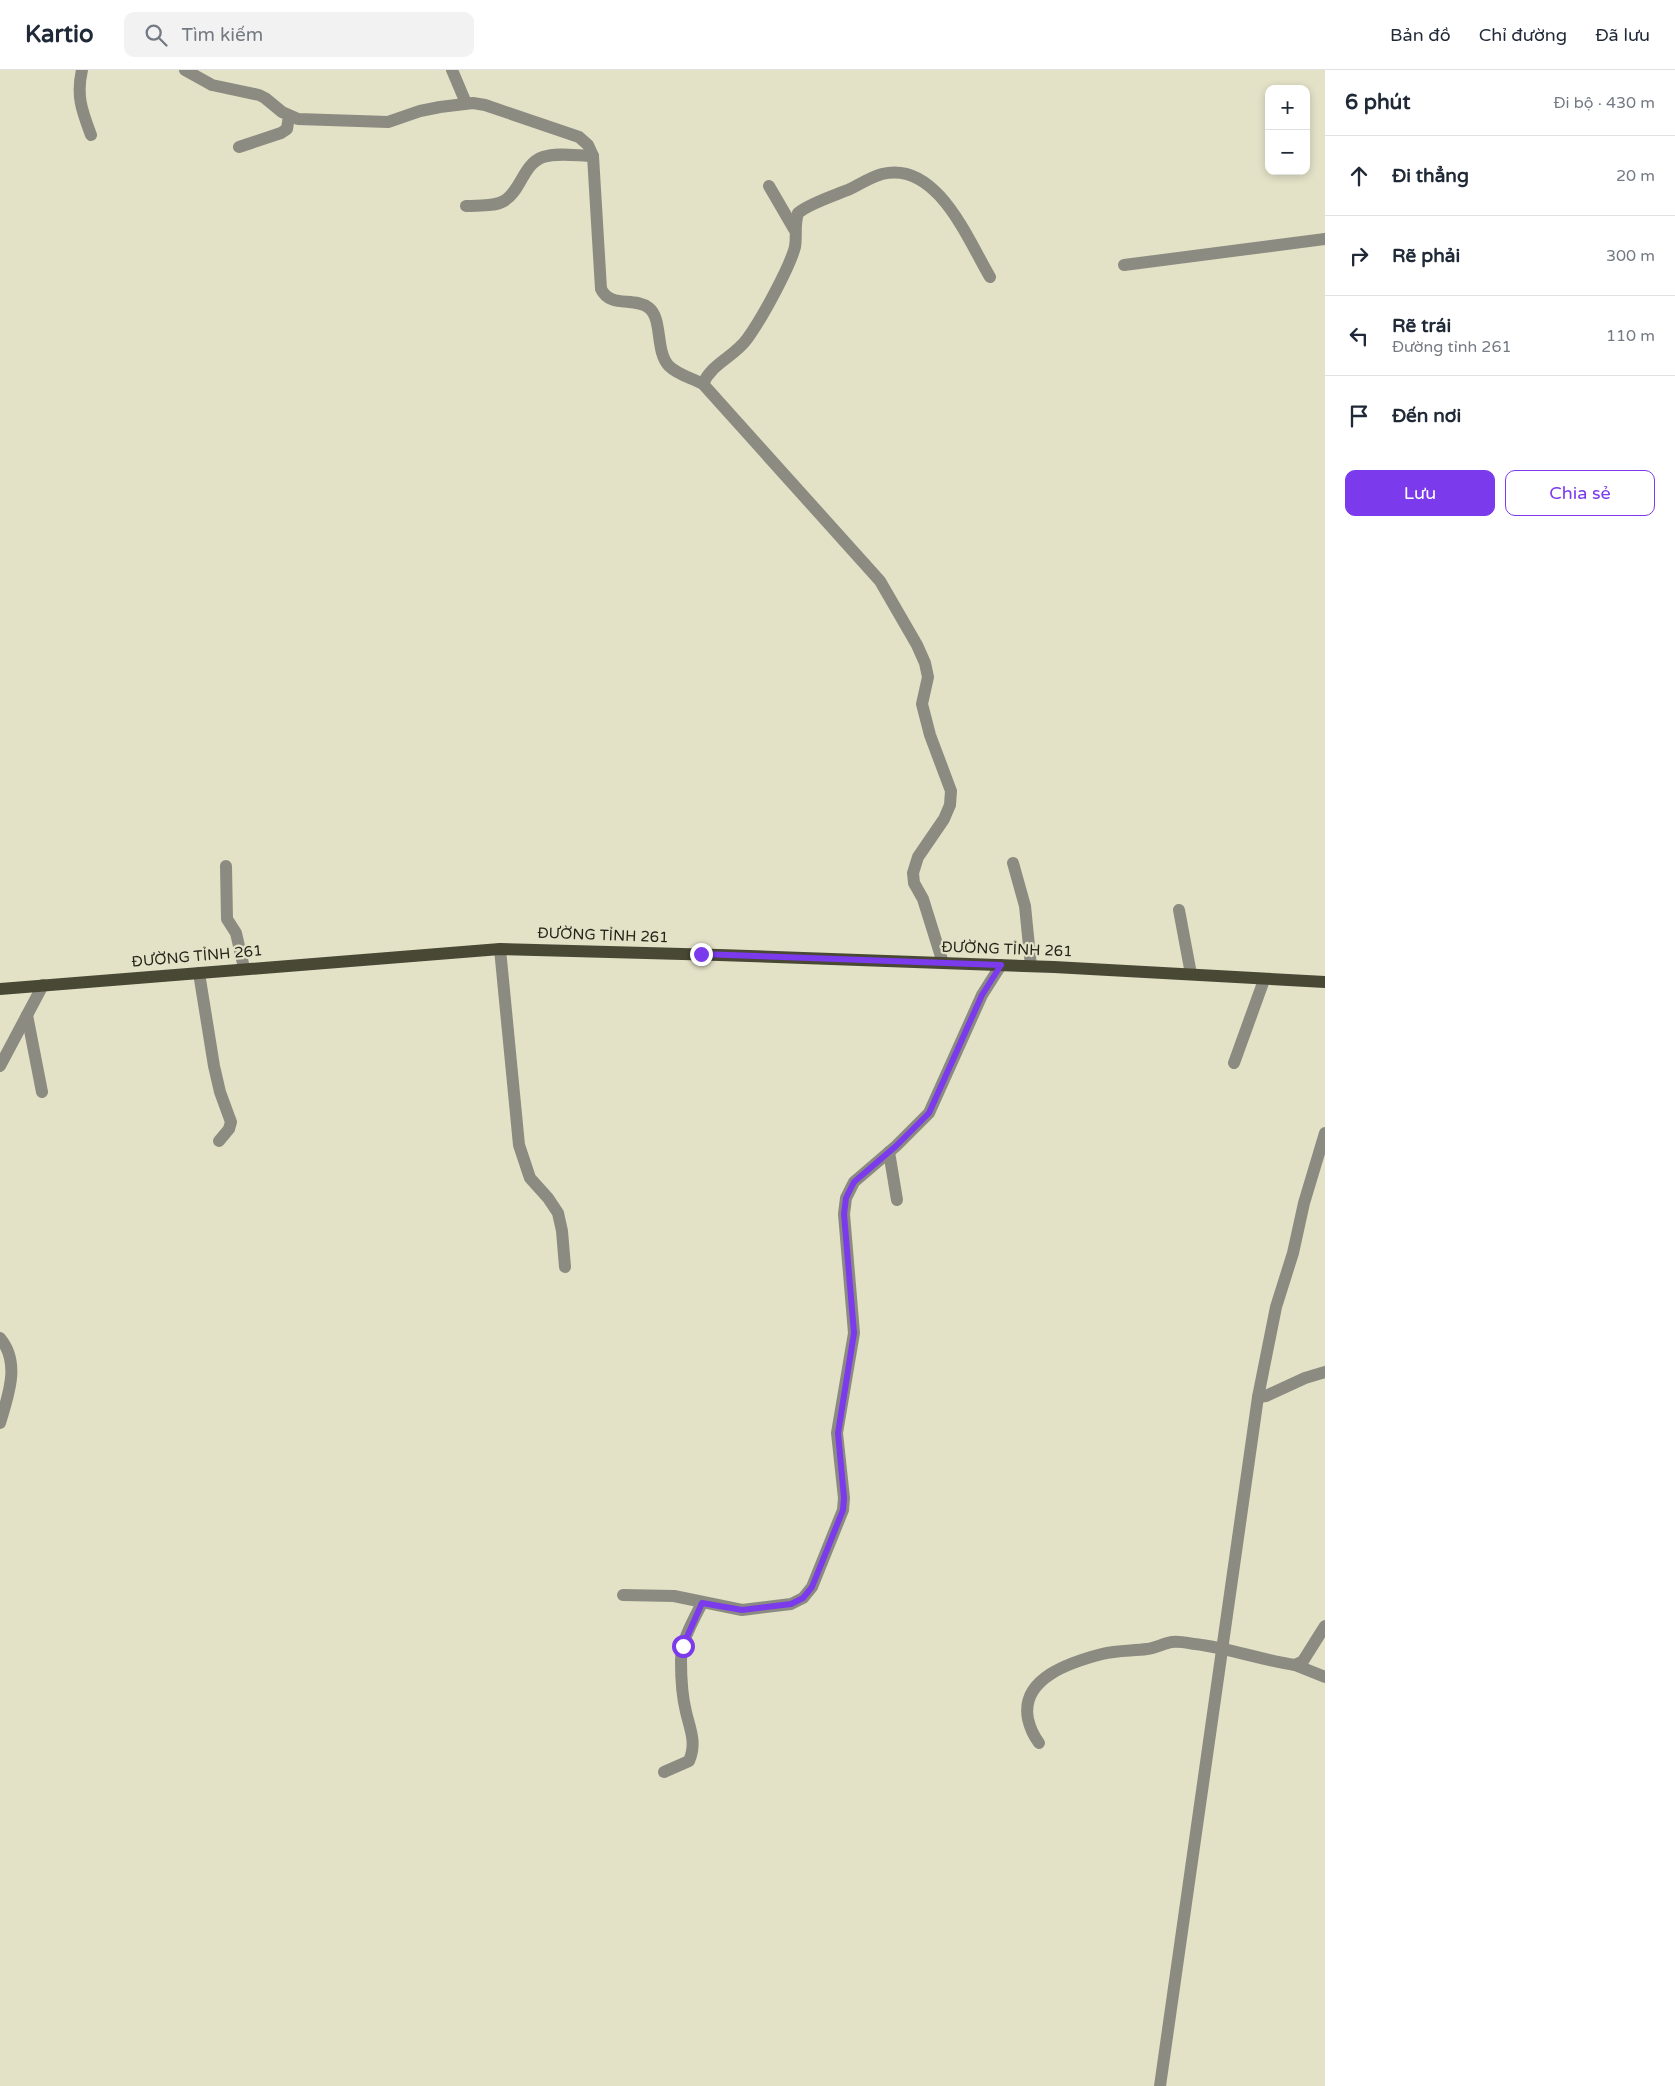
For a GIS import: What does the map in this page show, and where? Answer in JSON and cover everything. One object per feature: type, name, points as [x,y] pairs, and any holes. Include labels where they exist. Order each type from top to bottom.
[{"type":"main road","name":"ĐƯỜNG TỈNH 261","points":[[0,989],[500,949],[1031,966],[1325,982]]},
{"type":"street","points":[[82,70],[79,96],[91,135]]},
{"type":"street","points":[[185,70],[212,85],[259,94],[289,116],[298,119],[388,122],[420,111],[466,103],[486,105],[579,137],[588,145],[593,156],[601,289],[604,296],[612,300],[640,304],[649,308],[654,316],[662,355],[668,366],[703,384],[880,581],[917,645],[925,663],[928,677],[922,704],[930,735],[951,791],[950,805],[944,820],[918,857],[913,873],[914,883],[923,899],[943,963]]},
{"type":"street","points":[[452,70],[466,103]]},
{"type":"street","points":[[239,147],[287,130],[289,116]]},
{"type":"street","points":[[466,206],[496,204],[505,200],[513,193],[530,167],[542,157],[557,155],[593,156]]},
{"type":"street","points":[[703,384],[712,369],[738,350],[758,322],[795,247],[794,229],[801,211],[882,174],[898,173],[924,181],[943,200],[990,278]]},
{"type":"street","points":[[769,186],[794,229]]},
{"type":"street","points":[[1124,265],[1325,239]]},
{"type":"street","points":[[1013,863],[1025,906],[1031,966]]},
{"type":"street","points":[[226,866],[227,919],[238,940],[244,968]]},
{"type":"street","points":[[1179,910],[1191,974]]},
{"type":"street","points":[[500,949],[519,1145],[530,1178],[548,1198],[558,1213],[562,1231],[565,1267]]},
{"type":"street","points":[[623,1595],[674,1596],[742,1610],[791,1604],[803,1598],[812,1587],[843,1510],[844,1498],[838,1433],[854,1333],[844,1214],[846,1198],[854,1182],[890,1152],[929,1113],[982,995],[1001,965]]},
{"type":"street","points":[[199,973],[214,1066],[220,1092],[231,1122],[229,1130],[219,1142]]},
{"type":"street","points":[[1234,1063],[1264,980]]},
{"type":"street","points":[[0,1066],[43,985]]},
{"type":"street","points":[[27,1015],[42,1092]]},
{"type":"street","points":[[1160,2086],[1258,1397],[1276,1307],[1293,1253],[1304,1203],[1325,1134]]},
{"type":"street","points":[[890,1152],[897,1200]]},
{"type":"street","points":[[0,1338],[12,1362],[8,1395],[0,1423]]},
{"type":"street","points":[[1258,1397],[1266,1396],[1304,1378],[1325,1372]]},
{"type":"street","points":[[664,1772],[689,1761],[692,1754],[693,1744],[691,1728],[686,1713],[681,1661],[683,1646],[702,1603]]},
{"type":"street","points":[[1295,1665],[1303,1661],[1325,1626]]},
{"type":"street","points":[[1039,1743],[1029,1727],[1026,1712],[1030,1693],[1057,1670],[1102,1654],[1125,1649],[1148,1650],[1173,1642],[1223,1648],[1295,1665],[1325,1677]]},
{"type":"route","points":[[683,1646],[702,1603],[742,1610],[791,1604],[803,1598],[812,1587],[843,1510],[844,1498],[838,1433],[854,1333],[844,1214],[846,1198],[854,1182],[896,1146],[929,1113],[982,995],[1001,965],[701,954]]}]
